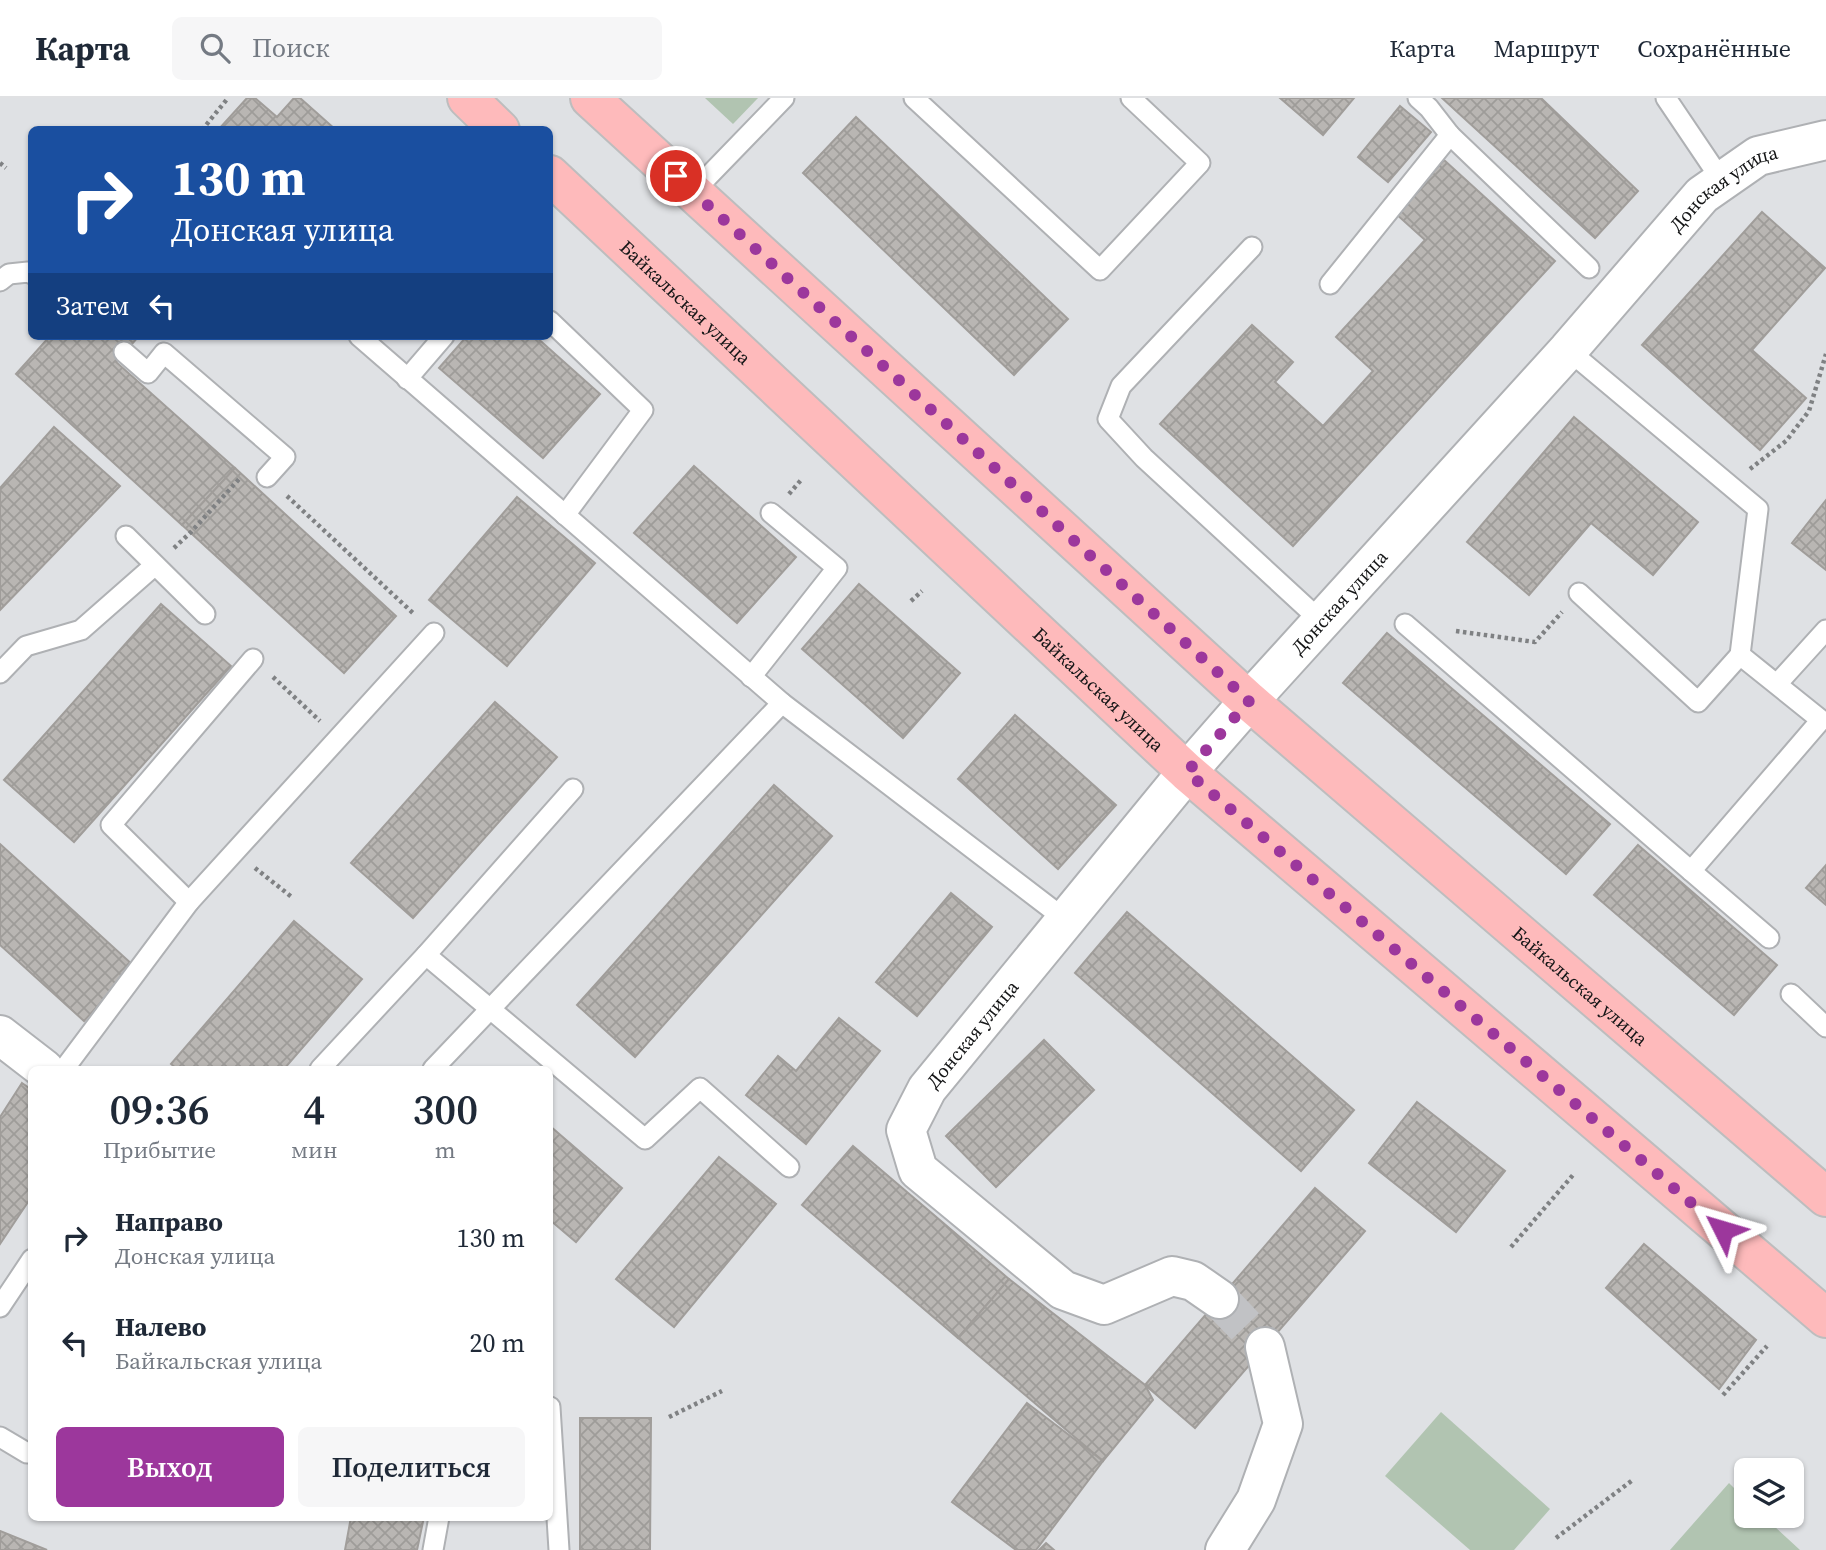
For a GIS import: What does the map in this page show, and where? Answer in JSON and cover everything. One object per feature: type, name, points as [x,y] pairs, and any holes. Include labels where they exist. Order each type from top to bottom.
[{"type":"main road","points":[[467,98],[496,126]]},
{"type":"main road","name":"Байкальская улица","points":[[590,98],[1249,701],[1826,1197]]},
{"type":"main road","name":"Байкальская улица","points":[[553,179],[1187,772],[1826,1318]]},
{"type":"street","name":"Донская улица","points":[[1219,1299],[1193,1281],[1172,1276],[1104,1305],[1063,1290],[918,1170],[906,1129],[927,1089],[1187,772],[1568,350],[1702,195],[1758,156],[1826,140]]},
{"type":"street","points":[[0,1035],[40,1066]]},
{"type":"street","points":[[1225,1550],[1256,1500],[1283,1424],[1265,1347]]},
{"type":"lane","points":[[693,192],[784,98]]},
{"type":"lane","points":[[914,98],[1100,270],[1200,163],[1131,98]]},
{"type":"lane","points":[[1418,98],[1450,135],[1589,268]]},
{"type":"lane","points":[[1665,98],[1722,181]]},
{"type":"lane","points":[[1330,284],[1450,135]]},
{"type":"lane","points":[[1252,247],[1121,386],[1108,419],[1144,458],[1322,622]]},
{"type":"lane","points":[[0,281],[9,274],[28,272]]},
{"type":"lane","points":[[553,324],[643,410],[565,515]]},
{"type":"lane","points":[[363,340],[782,704],[1066,920]]},
{"type":"lane","points":[[407,379],[441,340]]},
{"type":"lane","points":[[1568,350],[1758,509],[1741,655],[1698,702],[1579,593]]},
{"type":"lane","points":[[124,352],[148,373],[164,353],[285,457],[267,477]]},
{"type":"lane","points":[[751,677],[837,568],[772,513]]},
{"type":"lane","points":[[126,536],[205,614]]},
{"type":"lane","points":[[0,673],[26,646],[81,629],[155,565]]},
{"type":"lane","points":[[1405,624],[1769,938]]},
{"type":"lane","points":[[1777,684],[1826,629]]},
{"type":"lane","points":[[66,1066],[189,902],[434,633]]},
{"type":"lane","points":[[1691,871],[1824,722],[1741,655]]},
{"type":"lane","points":[[189,902],[111,825],[253,659]]},
{"type":"lane","points":[[436,1066],[782,704]]},
{"type":"lane","points":[[323,1066],[426,955],[573,789]]},
{"type":"lane","points":[[426,955],[645,1139],[700,1088],[789,1167]]},
{"type":"lane","points":[[1791,994],[1826,1027]]},
{"type":"lane","points":[[0,1307],[28,1265]]},
{"type":"lane","points":[[0,1437],[28,1453]]},
{"type":"lane","points":[[553,1455],[559,1550]]},
{"type":"lane","points":[[433,1550],[438,1521]]},
{"type":"path","points":[[205,126],[228,98]]},
{"type":"path","points":[[0,163],[6,169]]},
{"type":"path","points":[[1731,487],[1757,462],[1786,441],[1809,411],[1826,354]]},
{"type":"path","points":[[155,565],[191,532],[250,463],[434,633]]},
{"type":"path","points":[[911,601],[922,591]]},
{"type":"path","points":[[1405,624],[1535,642],[1579,593]]},
{"type":"path","points":[[235,852],[293,898]]},
{"type":"path","points":[[1511,1247],[1573,1175]]},
{"type":"path","points":[[1723,1395],[1767,1346]]},
{"type":"path","points":[[669,1417],[722,1391]]},
{"type":"path","points":[[1556,1538],[1634,1479]]},
{"type":"green space","points":[[705,98],[758,98],[733,124]]},
{"type":"green space","points":[[1441,1412],[1550,1509],[1514,1550],[1470,1550],[1385,1476]]},
{"type":"green space","points":[[1729,1483],[1734,1488],[1734,1528],[1776,1528],[1800,1550],[1670,1550]]},
{"type":"building","points":[[247,98],[255,98],[277,117],[294,98],[300,98],[332,126],[222,126]]},
{"type":"building","points":[[1280,98],[1354,98],[1323,135]]},
{"type":"building","points":[[1442,98],[1541,98],[1638,191],[1595,238]]},
{"type":"building","points":[[1400,106],[1431,132],[1388,182],[1358,157]]},
{"type":"building","points":[[856,117],[1068,319],[1014,375],[803,173]]},
{"type":"building","points":[[1444,160],[1555,261],[1293,546],[1160,424],[1252,325],[1293,362],[1275,382],[1323,426],[1373,371],[1336,337],[1425,240],[1395,213]]},
{"type":"building","points":[[1762,212],[1825,268],[1752,350],[1806,398],[1760,450],[1642,345]]},
{"type":"building","points":[[46,340],[135,340],[116,362],[235,468],[182,525],[16,374]]},
{"type":"building","points":[[464,340],[539,340],[600,394],[543,458],[439,368]]},
{"type":"building","points":[[1574,417],[1698,522],[1653,575],[1591,523],[1529,595],[1467,542]]},
{"type":"building","points":[[54,427],[120,486],[0,610],[0,488]]},
{"type":"building","points":[[694,466],[796,557],[737,623],[634,533]]},
{"type":"building","points":[[235,468],[396,616],[344,673],[182,525]]},
{"type":"building","points":[[517,497],[595,563],[507,666],[429,600]]},
{"type":"building","points":[[1826,500],[1826,570],[1792,543]]},
{"type":"building","points":[[859,584],[960,673],[903,738],[802,649]]},
{"type":"building","points":[[161,604],[231,666],[74,842],[4,780]]},
{"type":"building","points":[[1387,633],[1610,824],[1566,874],[1343,683]]},
{"type":"building","points":[[495,702],[557,757],[413,918],[351,863]]},
{"type":"building","points":[[1015,715],[1116,805],[1058,869],[958,779]]},
{"type":"building","points":[[774,785],[832,836],[635,1057],[577,1005]]},
{"type":"building","points":[[0,844],[134,966],[84,1021],[0,945]]},
{"type":"building","points":[[1638,845],[1777,965],[1734,1015],[1594,895]]},
{"type":"building","points":[[1826,865],[1826,905],[1806,888]]},
{"type":"building","points":[[951,893],[992,927],[917,1016],[876,982]]},
{"type":"building","points":[[1127,912],[1354,1110],[1301,1171],[1075,973]]},
{"type":"building","points":[[294,921],[362,979],[287,1066],[171,1064]]},
{"type":"building","points":[[839,1018],[880,1051],[806,1144],[746,1095],[778,1056],[796,1071]]},
{"type":"building","points":[[1044,1040],[1094,1090],[996,1187],[946,1136]]},
{"type":"building","points":[[22,1083],[28,1087],[28,1202],[0,1244],[0,1117]]},
{"type":"building","points":[[1417,1102],[1505,1171],[1456,1232],[1369,1163]]},
{"type":"building","points":[[553,1129],[622,1188],[576,1242],[553,1223]]},
{"type":"building","points":[[853,1146],[1009,1279],[958,1338],[802,1205]]},
{"type":"building","points":[[719,1157],[776,1204],[674,1327],[616,1279]]},
{"type":"building","points":[[1315,1188],[1365,1231],[1195,1428],[1145,1385]]},
{"type":"building","points":[[1644,1244],[1756,1340],[1719,1389],[1606,1288]]},
{"type":"building","points":[[1009,1279],[1145,1385],[1153,1400],[1103,1461],[958,1338]]},
{"type":"building","points":[[1027,1403],[1103,1461],[1036,1550],[1016,1550],[952,1502]]},
{"type":"building","points":[[580,1418],[651,1418],[650,1550],[580,1550]]},
{"type":"building","points":[[350,1521],[423,1521],[417,1550],[345,1550]]},
{"type":"building","points":[[0,1531],[47,1550],[0,1550]]},
{"type":"building","points":[[1046,1543],[1054,1550],[1039,1550]]},
{"type":"tunnel","points":[[1219,1299],[1265,1347]]},
{"type":"route","points":[[676,176],[1249,701],[1187,772],[1723,1230]]}]
